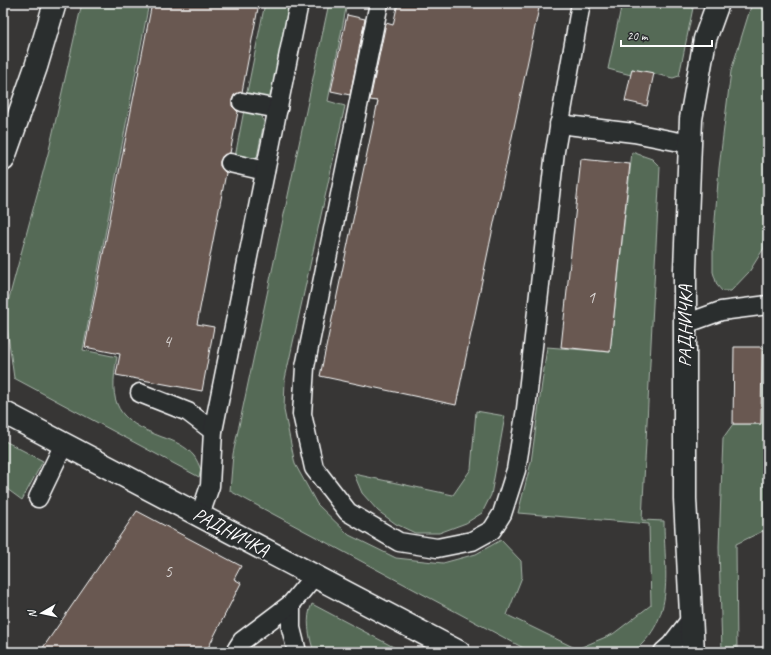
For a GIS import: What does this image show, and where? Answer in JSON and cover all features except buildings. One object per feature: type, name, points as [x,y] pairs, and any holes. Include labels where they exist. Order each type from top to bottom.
[{"type":"street","points":[[3,160],[36,67],[55,3]]},
{"type":"street","name":"РАДНИЧКА","points":[[693,652],[685,499],[685,269],[691,119],[705,39],[718,3]]},
{"type":"street","name":"РАДНИЧКА","points":[[3,412],[459,652]]},
{"type":"lane","points":[[200,515],[210,486],[213,431],[299,3]]},
{"type":"lane","points":[[379,3],[306,367],[302,414],[314,468],[348,512],[398,542],[437,548],[472,541],[492,530],[502,514],[516,470],[526,409],[559,124],[581,3]]},
{"type":"lane","points":[[242,102],[278,109]]},
{"type":"lane","points":[[559,124],[634,133],[690,144]]},
{"type":"lane","points":[[230,163],[265,171]]},
{"type":"lane","points":[[685,324],[721,311],[768,304]]},
{"type":"lane","points":[[140,393],[188,412],[213,431]]},
{"type":"lane","points":[[38,498],[64,444]]},
{"type":"lane","points":[[235,652],[242,641],[292,604],[314,576]]},
{"type":"lane","points":[[292,604],[291,628],[297,652]]},
{"type":"lane","points":[[663,652],[691,619]]},
{"type":"green space","points":[[82,3],[149,3],[83,350],[117,357],[114,387],[115,399],[119,409],[135,424],[187,449],[194,456],[201,470],[199,477],[14,378],[5,313],[49,150]]},
{"type":"green space","points":[[265,3],[291,3],[273,94],[267,99],[246,97]]},
{"type":"green space","points":[[329,3],[347,3],[328,101],[345,106],[285,379],[284,410],[295,464],[317,504],[349,535],[396,558],[443,563],[476,554],[501,540],[521,561],[522,577],[507,615],[577,649],[613,634],[651,605],[649,524],[518,513],[531,462],[547,347],[610,352],[632,152],[652,159],[660,167],[642,520],[664,521],[666,575],[662,609],[656,624],[647,639],[633,652],[531,652],[230,491],[233,454]]},
{"type":"green space","points":[[622,3],[694,3],[679,76],[673,78],[632,69],[631,75],[608,69]]},
{"type":"green space","points":[[752,3],[768,3],[768,187],[764,248],[749,272],[731,291],[722,291],[717,285],[713,272],[713,246],[719,168],[731,71]]},
{"type":"green space","points":[[244,110],[259,113],[264,122],[257,157],[254,160],[235,157]]},
{"type":"green space","points":[[768,346],[768,533],[767,529],[736,544],[737,652],[722,652],[719,547],[723,438],[733,424],[761,424],[762,347]]},
{"type":"green space","points":[[476,411],[505,416],[491,495],[482,513],[466,523],[439,533],[415,533],[396,524],[378,511],[362,493],[354,474],[453,495],[471,469]]},
{"type":"green space","points":[[3,440],[43,461],[22,500],[3,486]]},
{"type":"green space","points":[[312,604],[403,652],[314,652],[309,634],[308,621]]}]
